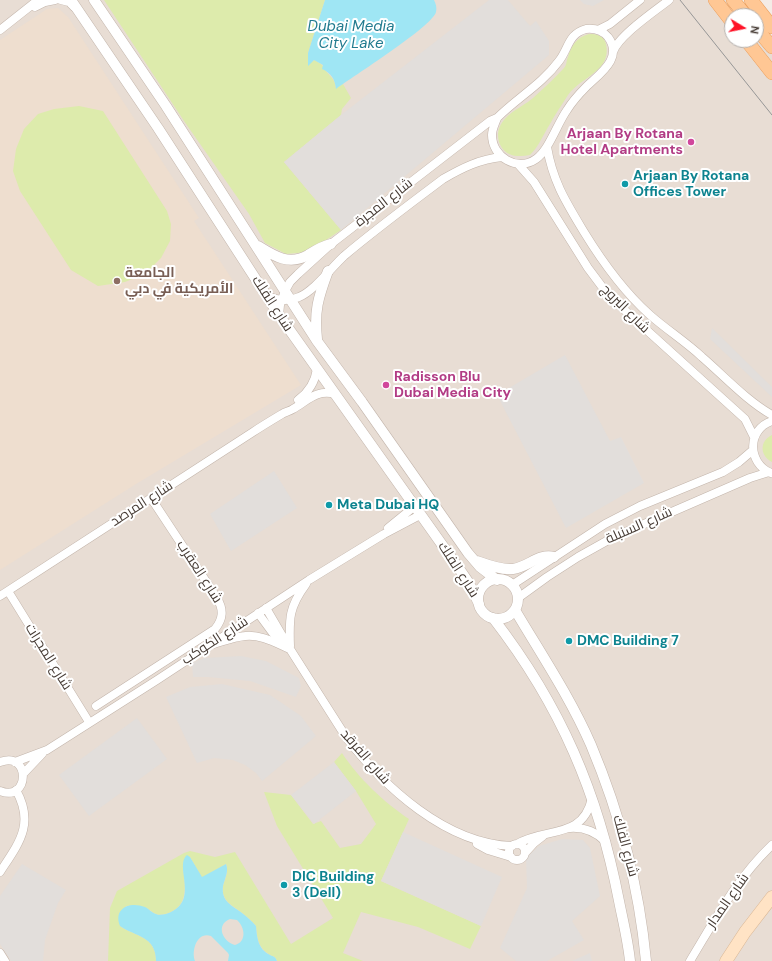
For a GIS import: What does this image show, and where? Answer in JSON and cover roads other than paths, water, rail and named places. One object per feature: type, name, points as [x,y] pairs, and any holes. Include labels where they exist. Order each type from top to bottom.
[{"type":"main road","points":[[714,0],[724,12]]},
{"type":"main road","points":[[733,0],[740,8]]},
{"type":"main road","points":[[751,0],[772,27]]},
{"type":"main road","points":[[764,38],[772,47]]},
{"type":"main road","points":[[752,48],[772,73]]},
{"type":"main road","points":[[726,961],[745,932],[772,897]]},
{"type":"street","points":[[0,30],[38,0]]},
{"type":"street","points":[[25,11],[45,2],[55,0]]},
{"type":"street","points":[[61,0],[74,4]]},
{"type":"street","name":"شارع الفلك","points":[[94,0],[162,100],[256,245],[285,297],[362,402],[474,560],[487,573],[497,580]]},
{"type":"street","points":[[598,30],[610,24],[640,0]]},
{"type":"street","points":[[498,118],[493,126],[492,139],[496,151],[509,162],[518,164],[535,160],[547,147],[567,110],[584,88],[609,65],[615,47],[622,37],[669,0]]},
{"type":"street","name":"شارع الفلك","points":[[74,4],[158,128],[279,315],[316,369],[465,576],[479,604]]},
{"type":"street","name":"شارع المجرة","points":[[502,157],[480,161],[458,170],[443,179],[361,243],[328,271],[307,292],[299,297],[285,297],[294,278],[331,244],[490,121],[498,118],[538,83],[564,55],[568,43],[575,34],[586,29],[598,30]]},
{"type":"street","points":[[598,30],[609,38],[613,52]]},
{"type":"street","name":"شارع البروج","points":[[547,147],[552,173],[562,196],[602,261],[619,283],[639,305],[662,325],[691,347],[755,404],[772,415]]},
{"type":"street","name":"شارع البروج","points":[[518,164],[534,182],[588,268],[609,296],[745,419],[754,437]]},
{"type":"street","points":[[256,245],[275,256],[292,260],[302,258],[321,247],[331,244]]},
{"type":"street","points":[[318,341],[315,320],[316,307],[328,271]]},
{"type":"street","points":[[266,295],[285,297],[279,315]]},
{"type":"street","name":"شارع المرصد","points":[[284,413],[309,390],[314,379],[316,369]]},
{"type":"street","name":"شارع المرصد","points":[[0,596],[284,413],[319,394],[335,394]]},
{"type":"street","points":[[771,472],[761,467],[755,459],[753,450],[754,437],[762,426],[772,421]]},
{"type":"street","name":"شارع السنبلة","points":[[512,585],[599,528],[622,515],[723,472],[739,462],[753,450]]},
{"type":"street","name":"شارع السنبلة","points":[[518,598],[547,576],[612,538],[750,478],[771,472]]},
{"type":"street","name":"شارع العقرب","points":[[96,706],[215,629],[220,623],[223,614],[222,606],[151,498]]},
{"type":"street","name":"شارع الكوكب","points":[[16,790],[22,783],[24,774],[47,750],[309,580],[384,534],[390,527],[418,511]]},
{"type":"street","points":[[474,560],[502,569],[512,569],[522,567],[541,557],[554,557]]},
{"type":"street","name":"شارع الفرقد","points":[[290,649],[289,626],[292,609],[299,593],[309,580]]},
{"type":"street","points":[[497,580],[502,580],[512,585],[518,598],[515,610],[508,617],[503,618],[493,618],[484,613],[479,604],[482,588],[491,581],[497,580]]},
{"type":"street","name":"شارع المجرات","points":[[8,591],[89,722]]},
{"type":"street","name":"شارع الفرقد","points":[[266,608],[338,726],[364,759],[391,787],[405,799],[440,823],[488,850],[510,857]]},
{"type":"street","name":"شارع الفلك","points":[[515,610],[561,687],[590,743],[602,774],[623,834],[632,869],[647,959]]},
{"type":"street","name":"شارع الفرقد","points":[[258,613],[272,632],[290,649]]},
{"type":"street","name":"شارع الفلك","points":[[493,618],[512,643],[546,695],[573,750],[592,797],[607,843],[630,961]]},
{"type":"street","points":[[206,647],[244,636],[252,636],[259,637],[290,649]]},
{"type":"street","name":"شارع الكوكب","points":[[15,762],[47,750]]},
{"type":"street","points":[[0,762],[6,760],[15,762],[19,765],[24,774]]},
{"type":"street","points":[[0,872],[20,842],[26,820],[22,799],[16,790],[1,792]]},
{"type":"street","name":"شارع الفرقد","points":[[567,829],[584,818],[592,797]]},
{"type":"street","name":"شارع الفرقد","points":[[468,838],[490,844],[515,845],[531,837],[546,835],[567,829],[581,828],[588,830],[607,843]]},
{"type":"street","name":"شارع الفرقد","points":[[525,853],[534,843],[546,835]]},
{"type":"street","points":[[515,845],[524,848],[525,853],[519,860],[513,860],[510,857],[509,850],[515,845]]},
{"type":"street","name":"شارع المدار","points":[[690,961],[719,911],[745,874],[761,855],[772,845]]},
{"type":"street","points":[[0,953],[5,961]]},
{"type":"water","name":"Dubai Media City Lake","points":[[325,0],[434,0],[436,12],[431,19],[407,39],[336,89],[335,82],[332,77],[328,72],[322,69],[323,65],[314,60],[308,66],[308,53]]},
{"type":"water","points":[[187,855],[190,857],[202,877],[226,864],[227,872],[223,886],[225,899],[256,926],[258,939],[263,950],[275,957],[277,961],[228,961],[228,953],[211,936],[206,935],[202,936],[196,943],[194,952],[195,961],[156,961],[153,947],[149,942],[120,926],[118,920],[121,910],[129,906],[139,905],[159,915],[169,913],[179,906],[185,891],[183,867],[184,860]],"holes":[[[230,919],[237,920],[242,926],[244,934],[242,941],[235,945],[227,941],[222,933],[222,929],[225,922]]]},
{"type":"tram line","points":[[680,0],[772,115]]},
{"type":"place","name":"Arjaan By Rotana Hotel Apartments","points":[[691,142]]},
{"type":"place","name":"Arjaan By Rotana Offices Tower","points":[[625,184]]},
{"type":"place","name":"الجامعة الأمريكية في دبي","points":[[117,281]]},
{"type":"place","name":"Radisson Blu Dubai Media City","points":[[386,385]]},
{"type":"place","name":"Meta Dubai HQ","points":[[329,505]]},
{"type":"place","name":"DMC Building 7","points":[[569,641]]},
{"type":"place","name":"DIC Building 3 (Dell)","points":[[284,885]]}]
